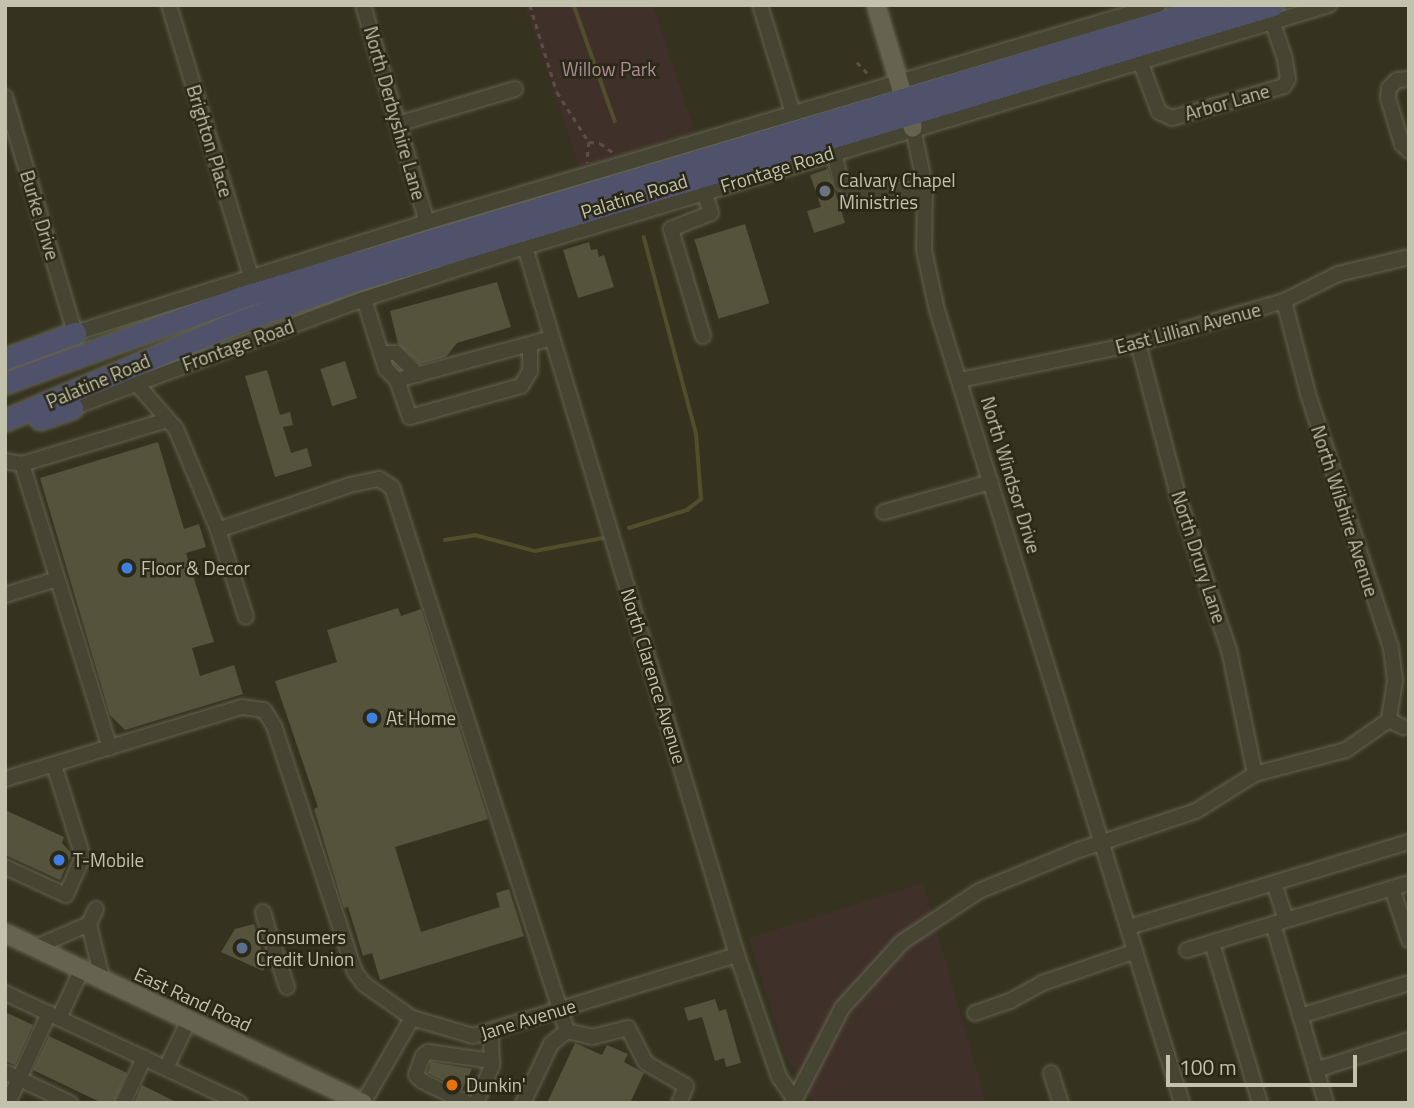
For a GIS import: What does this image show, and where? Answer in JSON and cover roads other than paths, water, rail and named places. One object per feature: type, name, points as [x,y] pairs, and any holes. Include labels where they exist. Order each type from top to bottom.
[{"type":"highway","name":"Palatine Road","points":[[5,420],[237,323],[360,279],[1217,5]]},
{"type":"highway","name":"Palatine Road","points":[[5,383],[242,297],[905,105],[1273,14]]},
{"type":"highway","points":[[5,359],[75,333]]},
{"type":"highway","points":[[5,430],[72,408]]},
{"type":"main road","name":"North Windsor Drive","points":[[876,5],[905,105]]},
{"type":"main road","name":"East Rand Road","points":[[5,933],[363,1103]]},
{"type":"street","name":"Brighton Place","points":[[169,5],[251,277]]},
{"type":"street","name":"North Derbyshire Lane","points":[[363,5],[401,123],[427,222]]},
{"type":"street","points":[[760,5],[793,113]]},
{"type":"street","name":"Frontage Road","points":[[72,408],[363,299],[834,152],[905,105],[1158,5]]},
{"type":"street","name":"Frontage Road","points":[[75,333],[427,222],[793,113],[905,105],[1140,61],[1273,14],[1329,5]]},
{"type":"street","name":"Arbor Lane","points":[[1140,61],[1159,112],[1172,118],[1284,86],[1288,79],[1273,14]]},
{"type":"street","points":[[1409,79],[1397,80],[1389,88],[1388,98],[1402,144],[1409,151]]},
{"type":"street","points":[[401,123],[515,89]]},
{"type":"street","name":"Burke Drive","points":[[5,97],[75,333]]},
{"type":"street","name":"North Windsor Drive","points":[[905,105],[925,191],[924,250],[960,380],[1182,1103]]},
{"type":"street","points":[[834,152],[841,183],[851,189],[925,191]]},
{"type":"street","points":[[703,336],[671,229],[710,213],[704,191]]},
{"type":"street","name":"North Clarence Avenue","points":[[525,247],[737,956],[779,1077],[794,1102]]},
{"type":"street","name":"East Lillian Avenue","points":[[960,380],[1138,342],[1284,301],[1338,274],[1409,257]]},
{"type":"street","points":[[363,299],[386,369],[397,380],[410,417],[521,386],[530,371],[530,344]]},
{"type":"street","name":"North Wilshire Avenue","points":[[1284,301],[1308,394],[1391,648],[1395,681],[1389,720]]},
{"type":"street","points":[[397,380],[552,338]]},
{"type":"street","name":"North Drury Lane","points":[[1138,342],[1178,496],[1229,650],[1255,774]]},
{"type":"street","points":[[381,353],[396,354],[418,374]]},
{"type":"street","points":[[136,383],[168,420],[218,530],[246,617]]},
{"type":"street","points":[[5,461],[22,464],[168,420]]},
{"type":"street","points":[[5,779],[110,748],[22,464]]},
{"type":"street","points":[[218,530],[350,485],[379,479],[392,487],[567,1031]]},
{"type":"street","points":[[884,512],[991,482]]},
{"type":"street","points":[[5,595],[57,579]]},
{"type":"street","name":"Jane Avenue","points":[[110,748],[242,707],[264,710],[274,726],[355,972],[364,984],[412,1018],[473,1036],[737,956]]},
{"type":"street","points":[[794,1102],[842,1008],[902,942],[979,891],[1102,843],[1196,811],[1255,774],[1346,750],[1389,720],[1403,727]]},
{"type":"street","points":[[5,867],[66,895],[83,857],[54,765]]},
{"type":"street","points":[[1129,927],[1409,842]]},
{"type":"street","points":[[1274,883],[1300,1016],[1326,1103]]},
{"type":"street","points":[[1187,950],[1409,883]]},
{"type":"street","points":[[1392,888],[1409,940]]},
{"type":"street","points":[[96,909],[89,924],[102,978]]},
{"type":"street","points":[[266,923],[287,987]]},
{"type":"street","points":[[36,947],[89,924]]},
{"type":"street","points":[[1212,943],[1260,1103]]},
{"type":"street","points":[[975,1013],[1010,1001],[1042,983],[1136,951]]},
{"type":"street","points":[[8,1103],[12,1075],[82,969]]},
{"type":"street","points":[[1300,1016],[1409,983]]},
{"type":"street","points":[[5,993],[240,1103]]},
{"type":"street","points":[[363,1103],[412,1018]]},
{"type":"street","points":[[166,1068],[190,1020]]},
{"type":"street","points":[[567,1031],[592,1037],[628,1028],[646,1063],[686,1086],[679,1103]]},
{"type":"street","points":[[476,1103],[492,1061],[491,1031]]},
{"type":"street","points":[[523,1103],[551,1044],[567,1031]]},
{"type":"street","points":[[1316,1070],[1409,1040]]},
{"type":"street","points":[[467,1103],[422,1081],[416,1075],[423,1056],[428,1052],[492,1061]]},
{"type":"street","points":[[122,1103],[144,1058]]},
{"type":"street","points":[[1051,1073],[1061,1103]]},
{"type":"street","points":[[12,1075],[70,1103]]},
{"type":"waterway","points":[[574,5],[615,121]]},
{"type":"waterway","points":[[629,528],[687,510],[701,499],[696,434],[644,238]]},
{"type":"waterway","points":[[445,540],[475,535],[535,551],[603,538]]},
{"type":"place","name":"Calvary Chapel Ministries","points":[[825,191]]},
{"type":"place","name":"Floor & Decor","points":[[127,568]]},
{"type":"place","name":"At Home","points":[[372,718]]},
{"type":"place","name":"T-Mobile","points":[[59,860]]},
{"type":"place","name":"Consumers Credit Union","points":[[242,948]]},
{"type":"place","name":"Dunkin'","points":[[452,1085]]},
{"type":"park label","name":"Willow Park","points":[[609,69]]}]
